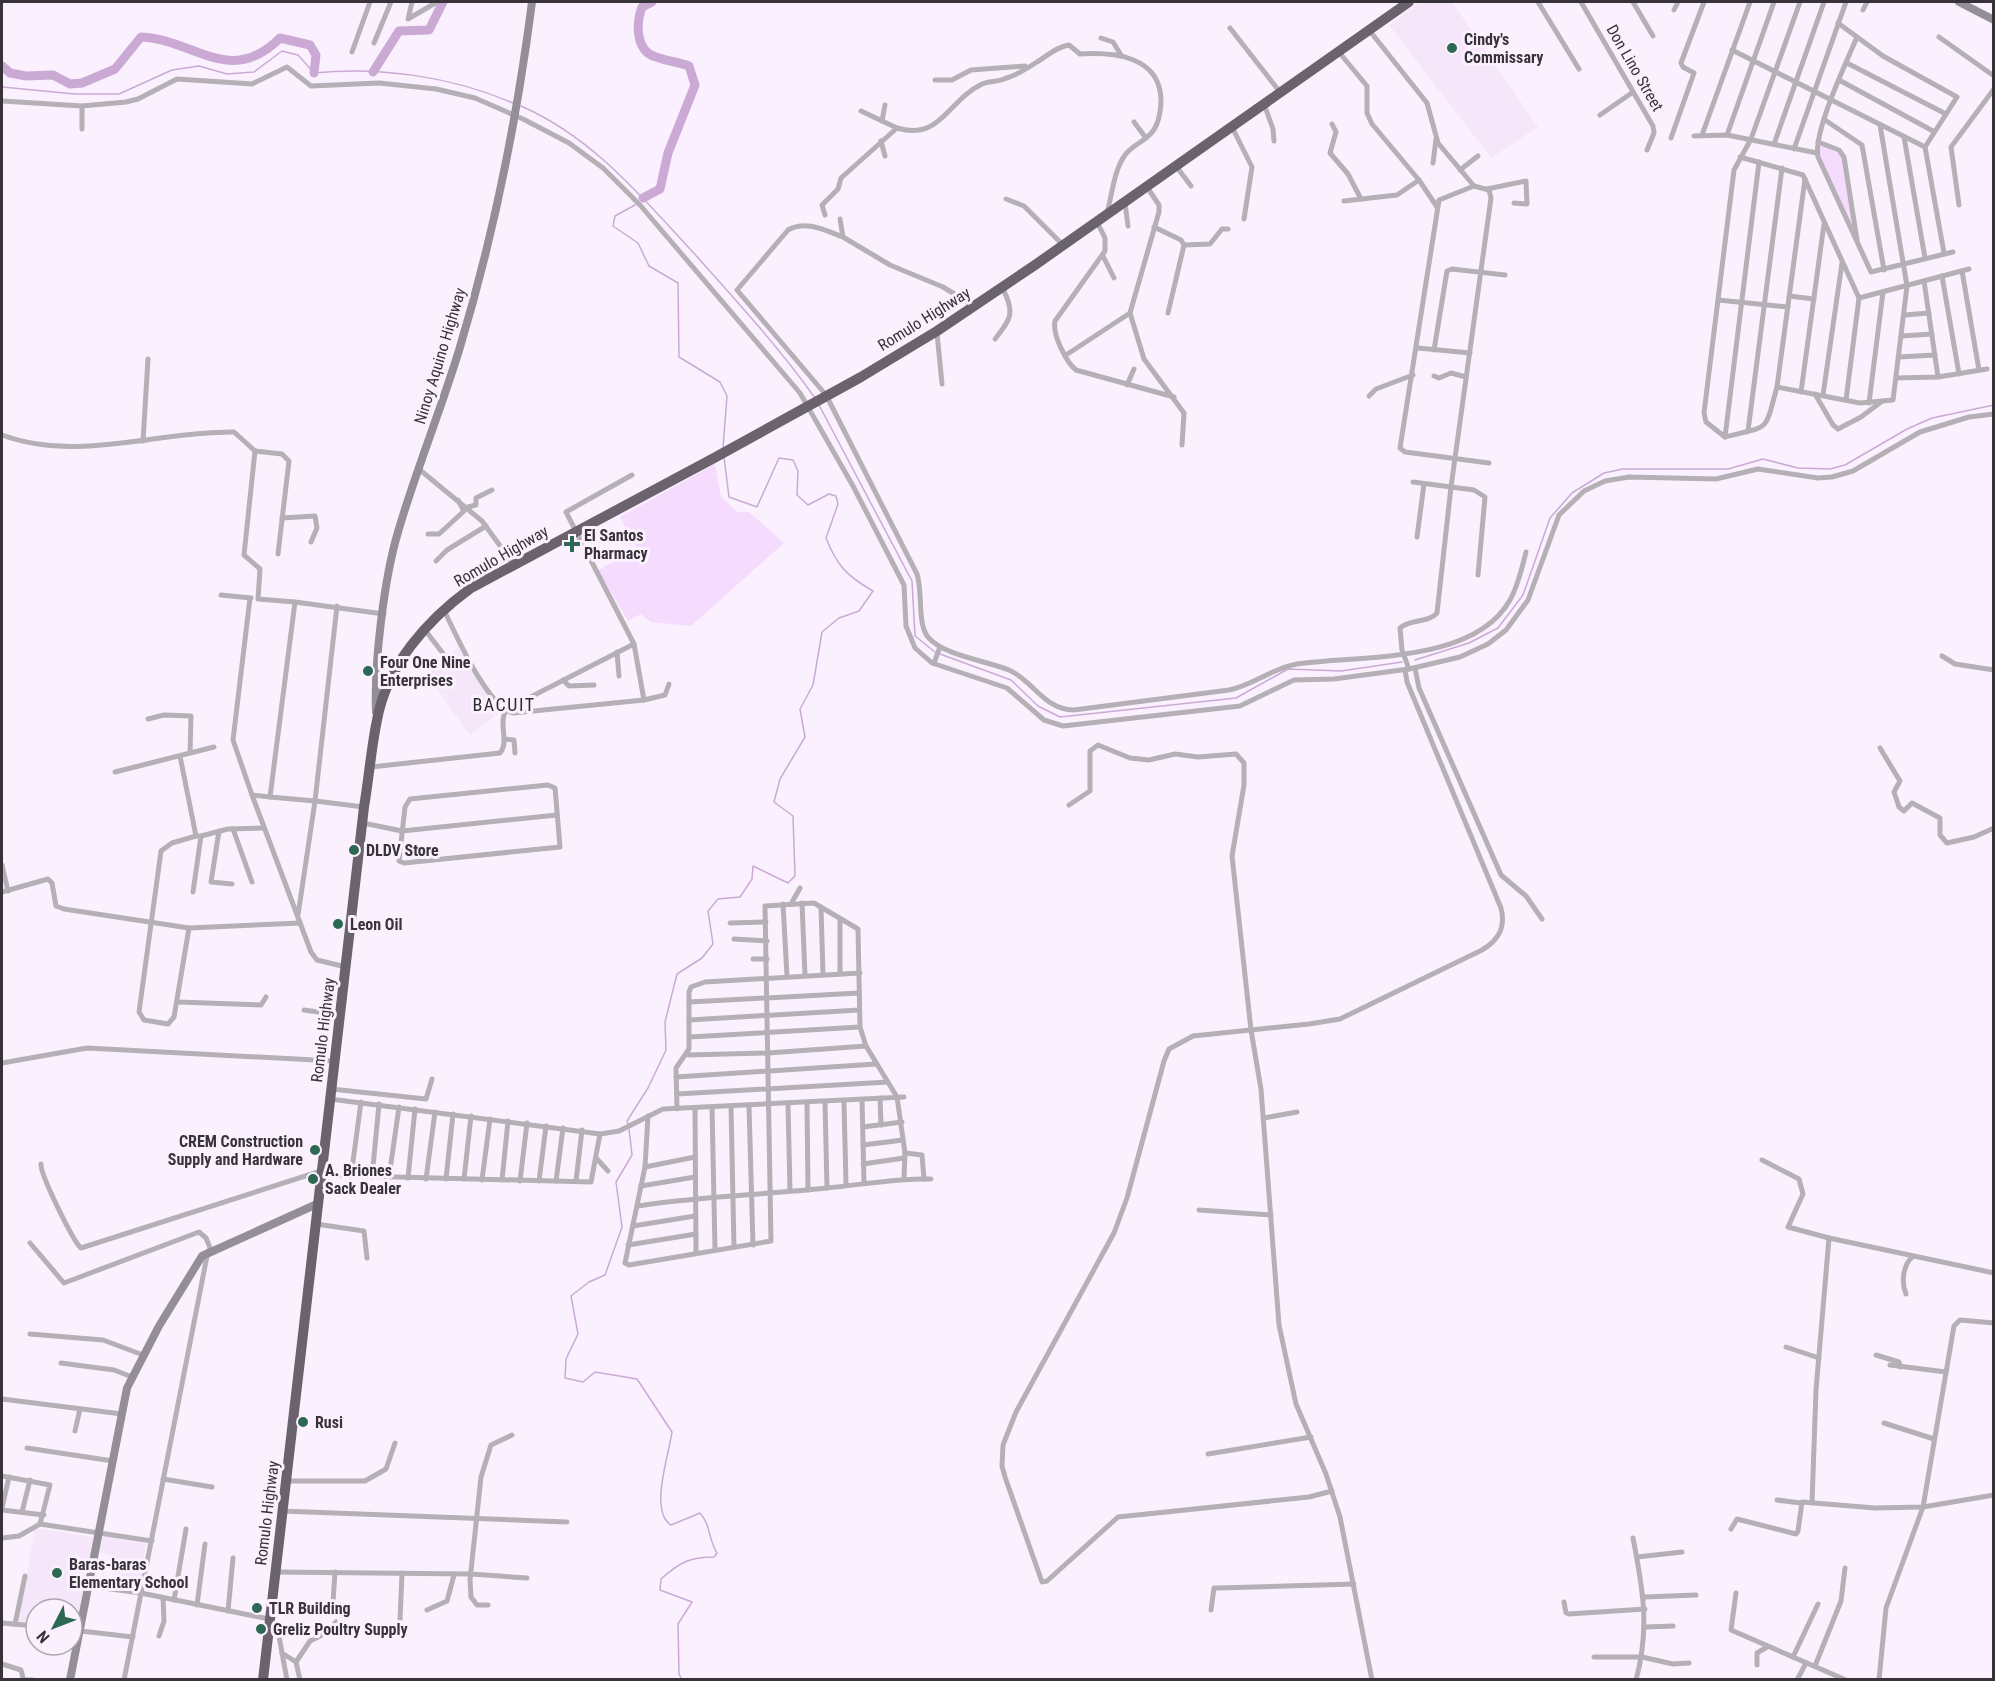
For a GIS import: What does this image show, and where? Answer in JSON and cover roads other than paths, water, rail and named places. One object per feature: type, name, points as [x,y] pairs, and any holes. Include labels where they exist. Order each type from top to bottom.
[{"type":"highway","name":"Romulo Highway","points":[[263,1680],[364,807],[377,718],[403,657],[424,628],[443,608],[471,588],[861,377],[937,331],[1097,222],[1146,185],[1409,2]]},
{"type":"main road","name":"Ninoy Aquino Highway","points":[[377,718],[376,674],[397,534],[461,345],[478,284],[507,166],[532,2]]},
{"type":"main road","points":[[1959,2],[1976,5],[1994,20]]},
{"type":"main road","points":[[84,1601],[127,1388],[196,1262],[210,1250],[317,1204]]},
{"type":"main road","points":[[70,1680],[73,1657]]},
{"type":"street","points":[[352,52],[370,2]]},
{"type":"street","points":[[374,43],[391,2]]},
{"type":"street","points":[[412,2],[408,18],[437,2]]},
{"type":"street","points":[[1538,2],[1579,69]]},
{"type":"street","name":"Don Lino Street","points":[[1581,2],[1654,131],[1647,150]]},
{"type":"street","points":[[1633,2],[1653,36]]},
{"type":"street","points":[[1674,10],[1678,2]]},
{"type":"street","points":[[1671,138],[1694,74],[1683,68],[1681,63],[1704,2]]},
{"type":"street","points":[[1702,135],[1749,2]]},
{"type":"street","points":[[1727,135],[1774,2]]},
{"type":"street","points":[[1800,2],[1751,139],[1734,170],[1704,413],[1708,425],[1725,437],[1766,425],[1777,387],[1805,179]]},
{"type":"street","points":[[1774,144],[1824,2]]},
{"type":"street","points":[[1794,149],[1846,2]]},
{"type":"street","points":[[1863,10],[1867,2]]},
{"type":"street","points":[[1838,23],[1883,56],[1954,94],[1957,99],[1933,131],[1925,147],[1944,253]]},
{"type":"street","points":[[1230,28],[1280,92]]},
{"type":"street","points":[[1369,30],[1427,103],[1432,114],[1436,140],[1433,163]]},
{"type":"street","points":[[1857,37],[1825,120],[1817,153],[1871,272],[1953,252]]},
{"type":"street","points":[[1939,37],[1994,76]]},
{"type":"street","points":[[1101,38],[1113,42],[1121,55]]},
{"type":"street","points":[[861,111],[897,128],[913,132],[939,122],[957,102],[981,84],[1004,80],[1065,45],[1071,46],[1080,54],[1121,55],[1137,59],[1156,78],[1160,90],[1161,110],[1153,131],[1125,155],[1107,213]]},
{"type":"street","points":[[1732,50],[1925,147]]},
{"type":"street","points":[[1338,51],[1367,86],[1367,113],[1372,124],[1419,180],[1434,200],[1437,210]]},
{"type":"street","points":[[1847,63],[1946,114]]},
{"type":"street","points":[[935,80],[952,80],[972,70],[1026,66]]},
{"type":"street","points":[[2,101],[82,106],[132,101],[177,79],[252,84],[287,68],[311,86],[379,83],[436,89],[475,99],[515,115],[568,143],[612,176],[780,368],[809,405],[904,585],[909,637],[922,656],[1007,688],[1044,720],[1063,726],[1240,705],[1294,680],[1334,679],[1409,669],[1460,657],[1488,644],[1506,630],[1528,600],[1559,515],[1584,491],[1605,481],[1629,477],[1716,478],[1758,469],[1818,478],[1832,477],[1853,471],[1920,432],[1969,417],[1994,414]]},
{"type":"street","points":[[1839,80],[1933,131]]},
{"type":"street","points":[[1959,205],[1951,147],[1994,89]]},
{"type":"street","points":[[1600,115],[1633,92]]},
{"type":"street","points":[[1264,104],[1273,129],[1274,141]]},
{"type":"street","points":[[882,121],[885,105]]},
{"type":"street","points":[[82,106],[82,129]]},
{"type":"street","points":[[1825,120],[1862,145],[1884,270]]},
{"type":"street","points":[[1134,122],[1146,138]]},
{"type":"street","points":[[1332,124],[1336,132],[1330,153],[1348,174],[1361,199]]},
{"type":"street","points":[[1777,387],[1869,403],[1893,400],[1907,286],[1880,125]]},
{"type":"street","points":[[1232,126],[1252,167],[1244,219]]},
{"type":"street","points":[[825,215],[822,205],[838,189],[841,178],[897,128]]},
{"type":"street","points":[[1694,136],[1727,135],[1817,153]]},
{"type":"street","points":[[1904,137],[1925,258]]},
{"type":"street","points":[[1436,140],[1474,186]]},
{"type":"street","points":[[881,141],[885,156]]},
{"type":"street","points":[[1818,142],[1844,155],[1857,240]]},
{"type":"street","points":[[1460,170],[1478,156]]},
{"type":"street","points":[[1740,157],[1801,173],[1859,298],[1846,400]]},
{"type":"street","points":[[1725,437],[1759,162]]},
{"type":"street","points":[[1175,165],[1191,186]]},
{"type":"street","points":[[1748,431],[1782,168]]},
{"type":"street","points":[[1344,201],[1397,195],[1419,180]]},
{"type":"street","points":[[1489,463],[1405,452],[1400,448],[1418,348],[1440,197],[1474,186],[1488,189],[1526,181],[1527,204],[1514,204]]},
{"type":"street","points":[[1146,185],[1160,208],[1130,313],[1144,359],[1184,413],[1182,445]]},
{"type":"street","points":[[1488,189],[1491,198],[1450,487],[1437,613],[1433,617],[1410,622],[1400,628],[1403,654],[1409,669],[1501,875],[1526,896],[1542,919]]},
{"type":"street","points":[[1006,199],[1024,206],[1063,245]]},
{"type":"street","points":[[1125,201],[1128,226]]},
{"type":"street","points":[[840,219],[843,237]]},
{"type":"street","points":[[1097,222],[1105,238],[1103,256],[1054,325],[1066,356],[1076,370],[1175,398]]},
{"type":"street","points":[[1801,392],[1824,222]]},
{"type":"street","points":[[974,306],[943,287],[890,265],[843,237],[808,225],[788,230],[738,290],[825,396],[917,574],[924,632],[940,649],[1010,670],[1027,682],[1052,706],[1068,710],[1229,690],[1297,664],[1403,654],[1460,639],[1491,623],[1509,602],[1526,552]]},
{"type":"street","points":[[1154,227],[1180,240],[1184,245]]},
{"type":"street","points":[[1184,245],[1206,245],[1214,240],[1222,229],[1228,229]]},
{"type":"street","points":[[1168,313],[1184,245]]},
{"type":"street","points":[[1103,256],[1114,278]]},
{"type":"street","points":[[1823,395],[1842,262]]},
{"type":"street","points":[[1434,350],[1446,272],[1452,269],[1505,275]]},
{"type":"street","points":[[1859,298],[1969,269]]},
{"type":"street","points":[[1962,271],[1979,370]]},
{"type":"street","points":[[1942,276],[1959,374]]},
{"type":"street","points":[[1924,281],[1938,377]]},
{"type":"street","points":[[995,339],[1010,319],[1010,301],[1002,287]]},
{"type":"street","points":[[1869,403],[1883,292]]},
{"type":"street","points":[[1789,296],[1814,299]]},
{"type":"street","points":[[1718,300],[1788,308]]},
{"type":"street","points":[[1066,356],[1130,313]]},
{"type":"street","points":[[1905,315],[1929,313]]},
{"type":"street","points":[[937,331],[942,384]]},
{"type":"street","points":[[1902,336],[1932,334]]},
{"type":"street","points":[[1418,348],[1470,352]]},
{"type":"street","points":[[1899,357],[1935,355]]},
{"type":"street","points":[[143,441],[148,359]]},
{"type":"street","points":[[1127,386],[1134,369]]},
{"type":"street","points":[[1896,378],[1938,377],[1987,369]]},
{"type":"street","points":[[1434,376],[1437,378],[1451,373],[1466,377]]},
{"type":"street","points":[[1369,396],[1376,389],[1413,375]]},
{"type":"street","points":[[1815,394],[1833,425],[1838,429],[1861,417],[1881,402]]},
{"type":"street","points":[[2,435],[58,448],[143,441],[209,431],[234,432],[255,451],[282,454],[289,461],[278,554]]},
{"type":"street","points":[[255,451],[244,550],[245,557],[260,569],[258,599]]},
{"type":"street","points":[[420,470],[468,507],[486,526],[514,565]]},
{"type":"street","points":[[632,476],[567,510],[575,532],[634,644],[644,700]]},
{"type":"street","points":[[1413,483],[1480,491],[1486,500],[1478,575]]},
{"type":"street","points":[[1417,537],[1424,484]]},
{"type":"street","points":[[468,507],[476,505],[476,498],[492,490]]},
{"type":"street","points":[[428,534],[439,534],[464,511],[458,499]]},
{"type":"street","points":[[282,518],[315,516],[316,528],[311,542]]},
{"type":"street","points":[[436,561],[447,550],[486,526]]},
{"type":"street","points":[[221,594],[337,606],[384,614]]},
{"type":"street","points":[[250,598],[233,740],[263,828],[315,959],[346,967]]},
{"type":"street","points":[[270,797],[295,602]]},
{"type":"street","points":[[299,920],[337,606]]},
{"type":"street","points":[[371,767],[500,753],[504,748],[504,711],[463,649],[443,608]]},
{"type":"street","points":[[424,628],[448,660]]},
{"type":"street","points":[[504,711],[634,644]]},
{"type":"street","points":[[935,662],[940,649]]},
{"type":"street","points":[[617,652],[619,676]]},
{"type":"street","points":[[1941,657],[1955,664],[1994,670]]},
{"type":"street","points":[[1332,1491],[1308,1497],[1118,1517],[1047,1581],[1042,1582],[1002,1466],[1003,1444],[1016,1412],[1114,1233],[1127,1198],[1167,1052],[1174,1045],[1193,1036],[1309,1024],[1345,1017],[1482,950],[1494,942],[1503,927],[1501,908],[1407,682],[1409,669]]},
{"type":"street","points":[[563,680],[569,686],[594,685]]},
{"type":"street","points":[[504,711],[522,713],[644,700],[665,695],[669,684]]},
{"type":"street","points":[[148,719],[164,714],[191,716],[190,753]]},
{"type":"street","points":[[504,739],[514,740],[515,753]]},
{"type":"street","points":[[1069,805],[1090,791],[1090,751],[1095,746],[1102,745],[1119,754],[1149,760],[1175,754],[1190,757],[1236,754],[1240,756],[1245,773],[1232,856],[1251,1030],[1264,1118],[1279,1325],[1290,1382],[1332,1491],[1354,1584],[1372,1680]]},
{"type":"street","points":[[115,772],[214,747]]},
{"type":"street","points":[[1880,748],[1892,764],[1900,782],[1894,792],[1899,807],[1904,811],[1912,803],[1938,816],[1941,820],[1940,835],[1947,843],[1974,837],[1994,828]]},
{"type":"street","points":[[180,756],[198,836],[193,892]]},
{"type":"street","points":[[554,786],[560,847],[404,863],[399,861],[402,831],[406,802],[410,799],[517,787],[554,786]]},
{"type":"street","points":[[252,795],[364,807]]},
{"type":"street","points":[[363,824],[402,831],[557,815]]},
{"type":"street","points":[[189,928],[174,1017],[168,1023],[148,1022],[140,1016],[161,851],[172,843],[219,831],[263,828]]},
{"type":"street","points":[[233,829],[252,882]]},
{"type":"street","points":[[219,831],[211,882],[232,885]]},
{"type":"street","points":[[2,865],[4,891],[48,879],[52,883],[58,908],[189,928],[283,926],[299,920]]},
{"type":"street","points":[[791,904],[800,888]]},
{"type":"street","points":[[814,903],[817,896]]},
{"type":"street","points":[[802,903],[805,975]]},
{"type":"street","points":[[648,1116],[645,1167],[625,1261],[628,1265],[696,1252],[769,1242],[772,1239],[765,906],[814,903],[858,929],[860,1027],[866,1046],[897,1097],[902,1122],[904,1178]]},
{"type":"street","points":[[783,904],[787,976]]},
{"type":"street","points":[[821,908],[823,974]]},
{"type":"street","points":[[840,919],[840,974]]},
{"type":"street","points":[[730,923],[766,922]]},
{"type":"street","points":[[734,939],[767,941]]},
{"type":"street","points":[[753,959],[767,959]]},
{"type":"street","points":[[677,1109],[676,1068],[688,1055],[689,992],[697,983],[860,973]]},
{"type":"street","points":[[689,1002],[859,993]]},
{"type":"street","points":[[178,1002],[261,1005],[266,997]]},
{"type":"street","points":[[304,1010],[340,1015]]},
{"type":"street","points":[[689,1020],[859,1010]]},
{"type":"street","points":[[690,1037],[860,1027]]},
{"type":"street","points":[[688,1055],[768,1053],[866,1046]]},
{"type":"street","points":[[2,1063],[87,1048],[334,1061]]},
{"type":"street","points":[[676,1077],[876,1064]]},
{"type":"street","points":[[331,1094],[426,1099],[432,1079]]},
{"type":"street","points":[[676,1094],[888,1082]]},
{"type":"street","points":[[331,1094],[361,1102],[600,1134],[619,1131],[663,1109],[807,1104],[904,1097]]},
{"type":"street","points":[[880,1098],[881,1125]]},
{"type":"street","points":[[862,1100],[864,1183]]},
{"type":"street","points":[[351,1176],[361,1102]]},
{"type":"street","points":[[844,1102],[846,1185]]},
{"type":"street","points":[[825,1103],[828,1188]]},
{"type":"street","points":[[372,1177],[379,1104]]},
{"type":"street","points":[[788,1104],[790,1191]]},
{"type":"street","points":[[807,1104],[808,1190]]},
{"type":"street","points":[[749,1106],[753,1245]]},
{"type":"street","points":[[389,1177],[399,1107]]},
{"type":"street","points":[[712,1107],[715,1250]]},
{"type":"street","points":[[731,1107],[734,1247]]},
{"type":"street","points":[[694,1108],[696,1252]]},
{"type":"street","points":[[408,1178],[416,1109]]},
{"type":"street","points":[[426,1179],[435,1112]]},
{"type":"street","points":[[1264,1118],[1297,1112]]},
{"type":"street","points":[[446,1179],[453,1114]]},
{"type":"street","points":[[464,1179],[471,1116]]},
{"type":"street","points":[[482,1180],[490,1119]]},
{"type":"street","points":[[502,1180],[508,1121]]},
{"type":"street","points":[[863,1127],[902,1122]]},
{"type":"street","points":[[520,1181],[527,1123]]},
{"type":"street","points":[[538,1181],[546,1126]]},
{"type":"street","points":[[556,1181],[563,1128]]},
{"type":"street","points":[[576,1181],[582,1130]]},
{"type":"street","points":[[41,1164],[44,1178],[67,1227],[76,1244],[81,1248],[321,1173],[426,1179],[592,1182],[600,1134]]},
{"type":"street","points":[[863,1145],[903,1140]]},
{"type":"street","points":[[863,1164],[922,1155],[924,1179]]},
{"type":"street","points":[[645,1167],[695,1157]]},
{"type":"street","points":[[597,1160],[608,1171]]},
{"type":"street","points":[[1762,1160],[1799,1179],[1803,1194],[1788,1227],[1912,1257],[1994,1273]]},
{"type":"street","points":[[641,1186],[695,1177]]},
{"type":"street","points":[[638,1206],[695,1197],[808,1190],[904,1178],[931,1179]]},
{"type":"street","points":[[1199,1210],[1270,1215]]},
{"type":"street","points":[[633,1226],[695,1216]]},
{"type":"street","points":[[315,1224],[364,1231],[367,1258]]},
{"type":"street","points":[[30,1243],[64,1283],[199,1232],[206,1238],[210,1250],[124,1680]]},
{"type":"street","points":[[628,1245],[696,1234]]},
{"type":"street","points":[[1812,1503],[1814,1422],[1829,1238]]},
{"type":"street","points":[[1906,1294],[1903,1284],[1904,1273],[1912,1257]]},
{"type":"street","points":[[1888,1680],[1880,1678],[1886,1608],[1923,1508],[1956,1323],[1960,1320],[1994,1323]]},
{"type":"street","points":[[30,1334],[103,1340],[144,1355]]},
{"type":"street","points":[[1786,1347],[1819,1358]]},
{"type":"street","points":[[1876,1355],[1899,1362],[1900,1367]]},
{"type":"street","points":[[61,1363],[114,1370],[132,1377]]},
{"type":"street","points":[[1890,1365],[1946,1372]]},
{"type":"street","points":[[2,1399],[122,1414]]},
{"type":"street","points":[[75,1431],[80,1409]]},
{"type":"street","points":[[1884,1423],[1934,1439]]},
{"type":"street","points":[[488,1605],[474,1603],[471,1598],[471,1574],[481,1477],[491,1446],[512,1435]]},
{"type":"street","points":[[1208,1454],[1311,1437]]},
{"type":"street","points":[[286,1481],[365,1481],[386,1469],[395,1443]]},
{"type":"street","points":[[27,1448],[113,1461]]},
{"type":"street","points":[[2,1476],[50,1485],[40,1524],[19,1536],[2,1538]]},
{"type":"street","points":[[9,1477],[2,1509],[44,1515]]},
{"type":"street","points":[[163,1479],[212,1487]]},
{"type":"street","points":[[22,1512],[30,1480]]},
{"type":"street","points":[[1777,1500],[1875,1508],[1923,1508],[1994,1495]]},
{"type":"street","points":[[1731,1529],[1734,1520],[1737,1519],[1796,1534],[1801,1503]]},
{"type":"street","points":[[282,1511],[476,1516],[567,1522]]},
{"type":"street","points":[[40,1524],[152,1541]]},
{"type":"street","points":[[174,1600],[186,1529]]},
{"type":"street","points":[[1633,1538],[1644,1597],[1646,1627],[1636,1680]]},
{"type":"street","points":[[197,1605],[205,1544]]},
{"type":"street","points":[[1637,1557],[1682,1552]]},
{"type":"street","points":[[228,1611],[233,1558]]},
{"type":"street","points":[[1815,1666],[1841,1601],[1845,1568]]},
{"type":"street","points":[[275,1572],[471,1574],[526,1578]]},
{"type":"street","points":[[333,1602],[335,1572]]},
{"type":"street","points":[[400,1620],[402,1573]]},
{"type":"street","points":[[427,1610],[447,1601],[454,1575]]},
{"type":"street","points":[[15,1624],[25,1576]]},
{"type":"street","points":[[1211,1610],[1214,1588],[1354,1584]]},
{"type":"street","points":[[88,1586],[141,1593],[269,1619],[278,1631],[287,1680]]},
{"type":"street","points":[[1736,1593],[1731,1630],[1846,1680]]},
{"type":"street","points":[[1644,1597],[1696,1595]]},
{"type":"street","points":[[159,1636],[165,1621],[163,1598]]},
{"type":"street","points":[[1564,1602],[1566,1613],[1569,1614],[1645,1609]]},
{"type":"street","points":[[1793,1657],[1818,1604]]},
{"type":"street","points":[[296,1662],[308,1644],[324,1634],[336,1622]]},
{"type":"street","points":[[2,1623],[24,1625]]},
{"type":"street","points":[[1646,1627],[1673,1626]]},
{"type":"street","points":[[84,1632],[133,1637]]},
{"type":"street","points":[[1757,1665],[1756,1653],[1767,1647]]},
{"type":"street","points":[[282,1653],[296,1662],[300,1680]]},
{"type":"street","points":[[1594,1657],[1642,1657],[1673,1664],[1689,1663]]},
{"type":"street","points":[[1797,1680],[1806,1663]]},
{"type":"street","points":[[2,1664],[21,1670],[22,1679],[33,1680]]},
{"type":"waterway","points":[[373,72],[399,31],[429,30],[443,2]]},
{"type":"waterway","points":[[643,198],[660,189],[668,153],[695,85],[689,66],[649,54],[644,49],[638,28],[640,13],[642,7],[652,2]]},
{"type":"waterway","points":[[2,66],[10,73],[26,76],[53,75],[70,84],[82,83],[115,69],[141,37],[160,40],[228,60],[245,59],[262,52],[280,38],[310,45],[316,55],[314,73]]},
{"type":"waterway","points":[[2,87],[75,94],[119,94],[172,70],[199,66],[227,74],[254,72],[282,51],[298,55],[314,73],[364,71],[416,76],[466,86],[513,103]]},
{"type":"waterway","points":[[521,106],[570,134],[593,151],[634,188],[755,322],[815,398]]},
{"type":"waterway","points":[[635,205],[615,216],[613,226],[638,243],[649,266],[678,283],[679,357],[720,382],[727,396],[723,447]]},
{"type":"waterway","points":[[819,405],[912,581],[915,636],[935,652]]},
{"type":"waterway","points":[[1415,660],[1469,643],[1498,628],[1523,595],[1550,518],[1572,493],[1604,473],[1623,469],[1728,469],[1763,459],[1798,468],[1830,469],[1845,465],[1907,429],[1932,418],[1994,405]]},
{"type":"waterway","points":[[628,1124],[627,1121],[648,1088],[666,1050],[665,1022],[677,974],[702,958],[713,944],[708,911],[718,899],[740,897],[752,879],[753,866],[788,883],[795,876],[793,816],[774,802],[780,779],[805,737],[800,709],[813,685],[822,632],[839,618],[859,611],[873,591],[844,569],[834,556],[826,538],[838,504],[836,496],[829,494],[808,505],[797,495],[798,471],[793,460],[779,458],[757,507],[729,497],[724,457]]},
{"type":"waterway","points":[[940,654],[1011,680],[1038,706],[1060,717],[1236,698],[1288,669],[1341,671],[1402,662]]},
{"type":"waterway","points":[[629,1129],[632,1155],[616,1182],[622,1227],[605,1275],[589,1282],[571,1296],[578,1334],[566,1359],[565,1378],[583,1382],[595,1372],[637,1379],[672,1432],[662,1482],[661,1508],[671,1525],[700,1513],[706,1522],[717,1553],[714,1557],[685,1562],[661,1579],[660,1590],[692,1602],[678,1624],[679,1674],[682,1680]]},
{"type":"place","name":"Cindy's Commissary","points":[[1452,48]]},
{"type":"place","name":"El Santos Pharmacy","points":[[572,544]]},
{"type":"place","name":"Four One Nine Enterprises","points":[[368,671]]},
{"type":"place","name":"DLDV Store","points":[[354,850]]},
{"type":"place","name":"Leon Oil","points":[[338,924]]},
{"type":"place","name":"CREM Construction Supply and Hardware","points":[[315,1150]]},
{"type":"place","name":"A. Briones Sack Dealer","points":[[313,1179]]},
{"type":"place","name":"Rusi","points":[[303,1422]]},
{"type":"place","name":"Baras-baras Elementary School","points":[[57,1573]]},
{"type":"place","name":"TLR Building","points":[[257,1608]]},
{"type":"place","name":"Greliz Poultry Supply","points":[[261,1629]]},
{"type":"district","name":"BACUIT","points":[[504,704]]}]
